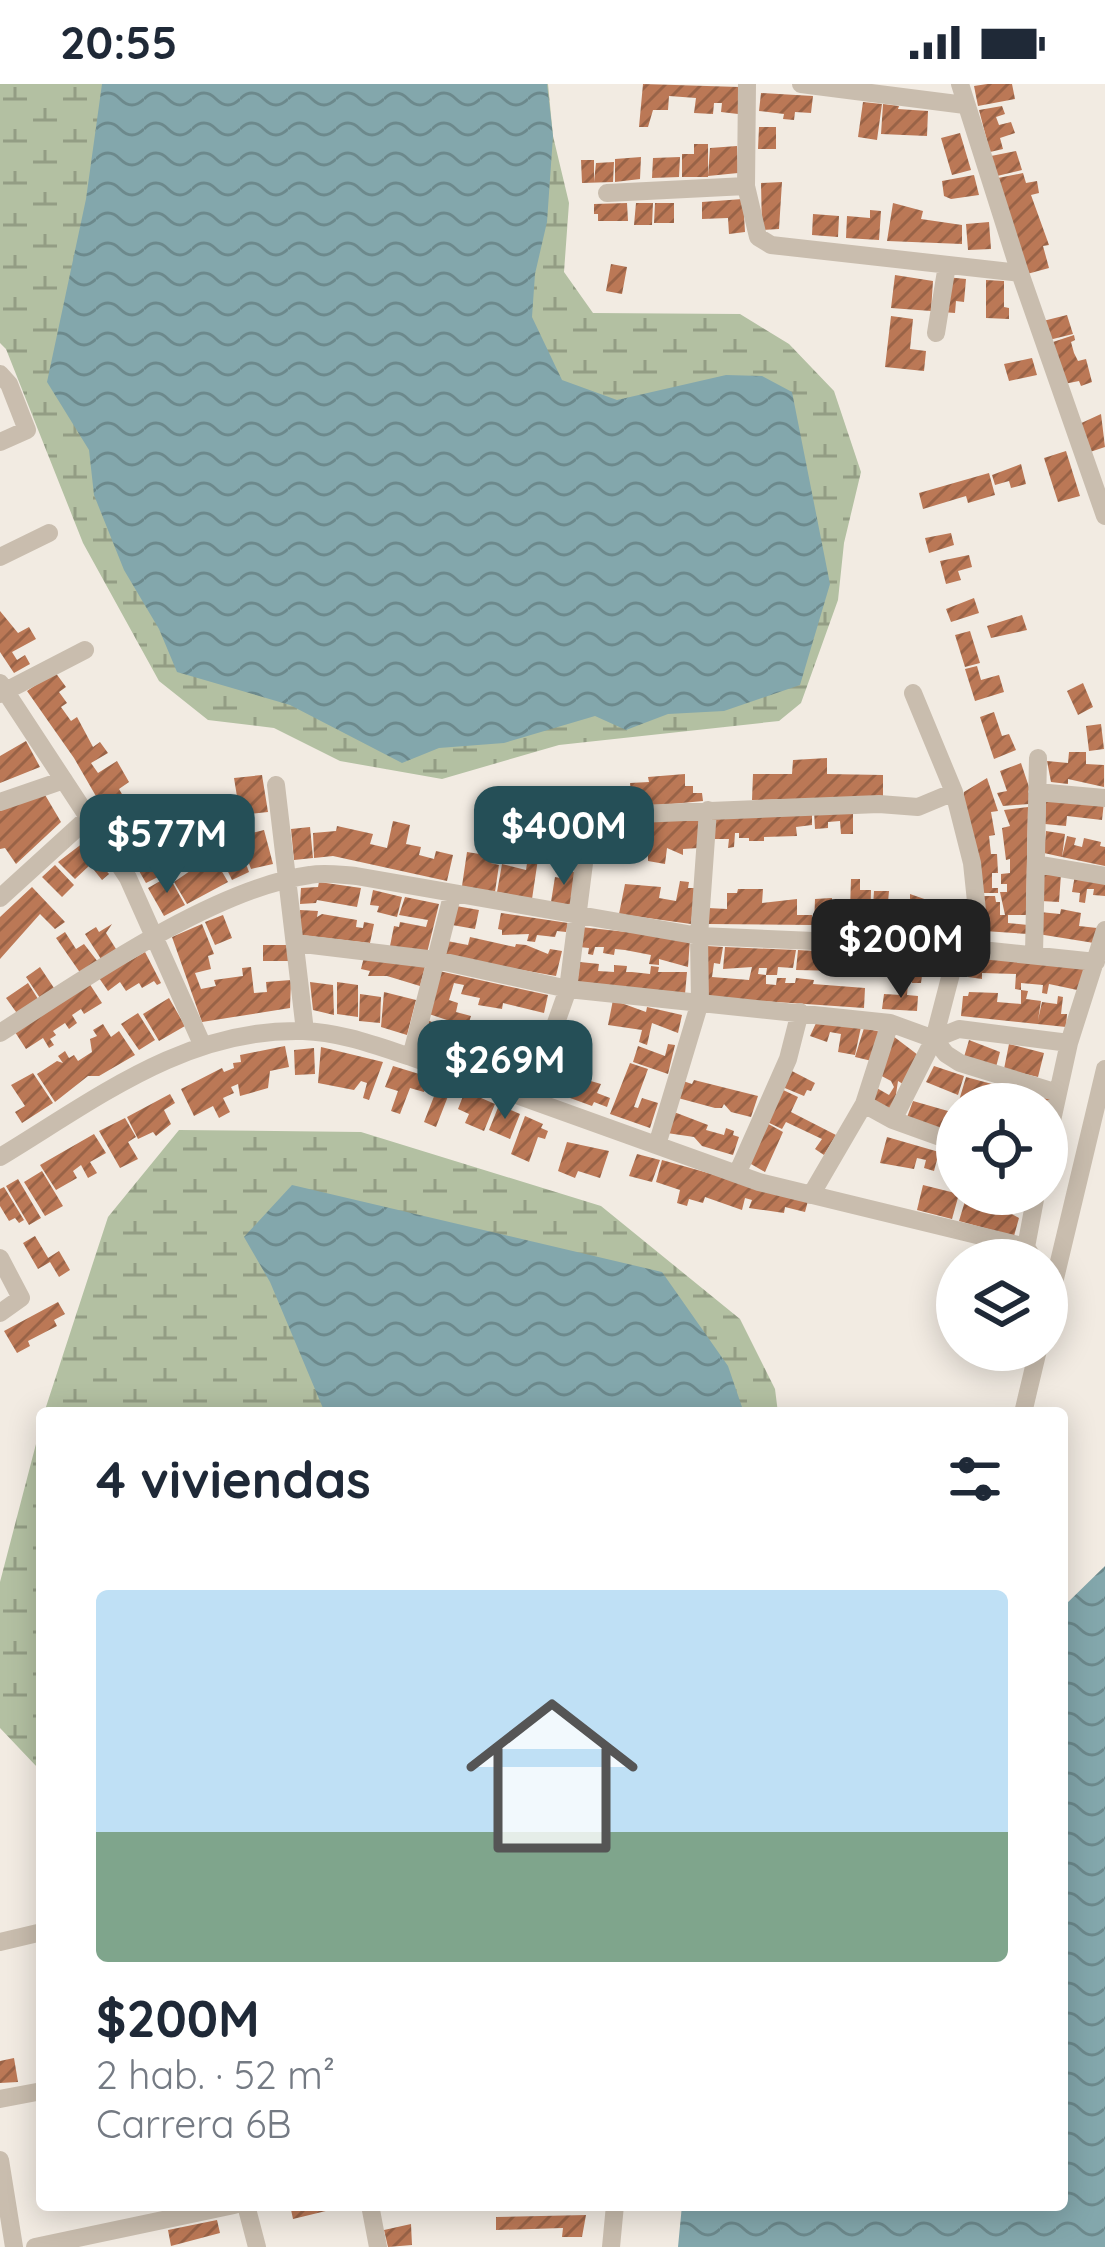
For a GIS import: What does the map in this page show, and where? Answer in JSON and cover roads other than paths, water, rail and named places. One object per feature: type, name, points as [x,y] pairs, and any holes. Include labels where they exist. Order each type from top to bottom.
[{"type":"street","points":[[747,84],[746,186],[758,237],[771,245],[1020,273]]},
{"type":"street","points":[[801,84],[965,105]]},
{"type":"street","points":[[960,84],[1105,516]]},
{"type":"street","points":[[607,193],[746,186]]},
{"type":"street","points":[[936,333],[947,265]]},
{"type":"street","points":[[0,374],[9,384],[27,430],[0,442]]},
{"type":"street","points":[[0,557],[50,533]]},
{"type":"street","points":[[85,650],[2,690],[128,878],[202,1044]]},
{"type":"street","points":[[913,693],[953,792],[972,863],[982,949]]},
{"type":"street","points":[[1034,955],[1038,758]]},
{"type":"street","points":[[0,802],[64,780]]},
{"type":"street","points":[[276,785],[304,1031]]},
{"type":"street","points":[[529,1099],[568,988],[590,816],[879,804],[918,807],[953,792]]},
{"type":"street","points":[[1037,792],[1105,798]]},
{"type":"street","points":[[657,1145],[700,1002],[699,936],[708,810]]},
{"type":"street","points":[[0,898],[89,818]]},
{"type":"street","points":[[1036,864],[1105,876]]},
{"type":"street","points":[[0,1033],[157,938],[250,889],[316,874],[356,876],[699,936],[958,947],[1096,962]]},
{"type":"street","points":[[412,1057],[452,896]]},
{"type":"street","points":[[1061,1083],[1105,930]]},
{"type":"street","points":[[295,944],[436,960],[568,988],[890,1023],[934,1039],[960,1063],[1023,1083]]},
{"type":"street","points":[[893,1120],[934,1039],[958,947]]},
{"type":"street","points":[[737,1174],[788,1059],[800,1012]]},
{"type":"street","points":[[811,1195],[864,1103],[890,1023]]},
{"type":"street","points":[[934,1039],[959,1029],[1070,1043]]},
{"type":"street","points":[[0,1157],[161,1059],[238,1036],[304,1031],[356,1039],[412,1057],[737,1174],[977,1239]]},
{"type":"street","points":[[1064,1239],[1105,1069]]},
{"type":"street","points":[[864,1103],[936,1135]]},
{"type":"street","points":[[0,1258],[21,1298],[0,1313]]},
{"type":"street","points":[[1024,1407],[1033,1371]]},
{"type":"street","points":[[0,1942],[36,1933]]},
{"type":"street","points":[[0,2099],[36,2092]]},
{"type":"street","points":[[0,2159],[14,2247]]},
{"type":"street","points":[[35,2247],[206,2211]]},
{"type":"street","points":[[248,2211],[257,2247]]},
{"type":"street","points":[[371,2211],[378,2247]]},
{"type":"street","points":[[611,2247],[614,2211]]},
{"type":"water","points":[[102,84],[547,84],[553,136],[547,222],[535,274],[532,317],[562,380],[617,400],[726,375],[762,376],[792,392],[830,584],[800,685],[724,711],[668,714],[626,730],[595,716],[504,743],[439,748],[402,763],[290,705],[177,672],[159,629],[124,570],[94,495],[89,450],[47,382],[86,199]]},
{"type":"water","points":[[292,1185],[662,1272],[728,1366],[742,1407],[322,1407],[270,1282],[244,1237]]},
{"type":"water","points":[[1105,1566],[1105,2247],[678,2247],[681,2211],[1068,2211],[1068,1602]]}]
